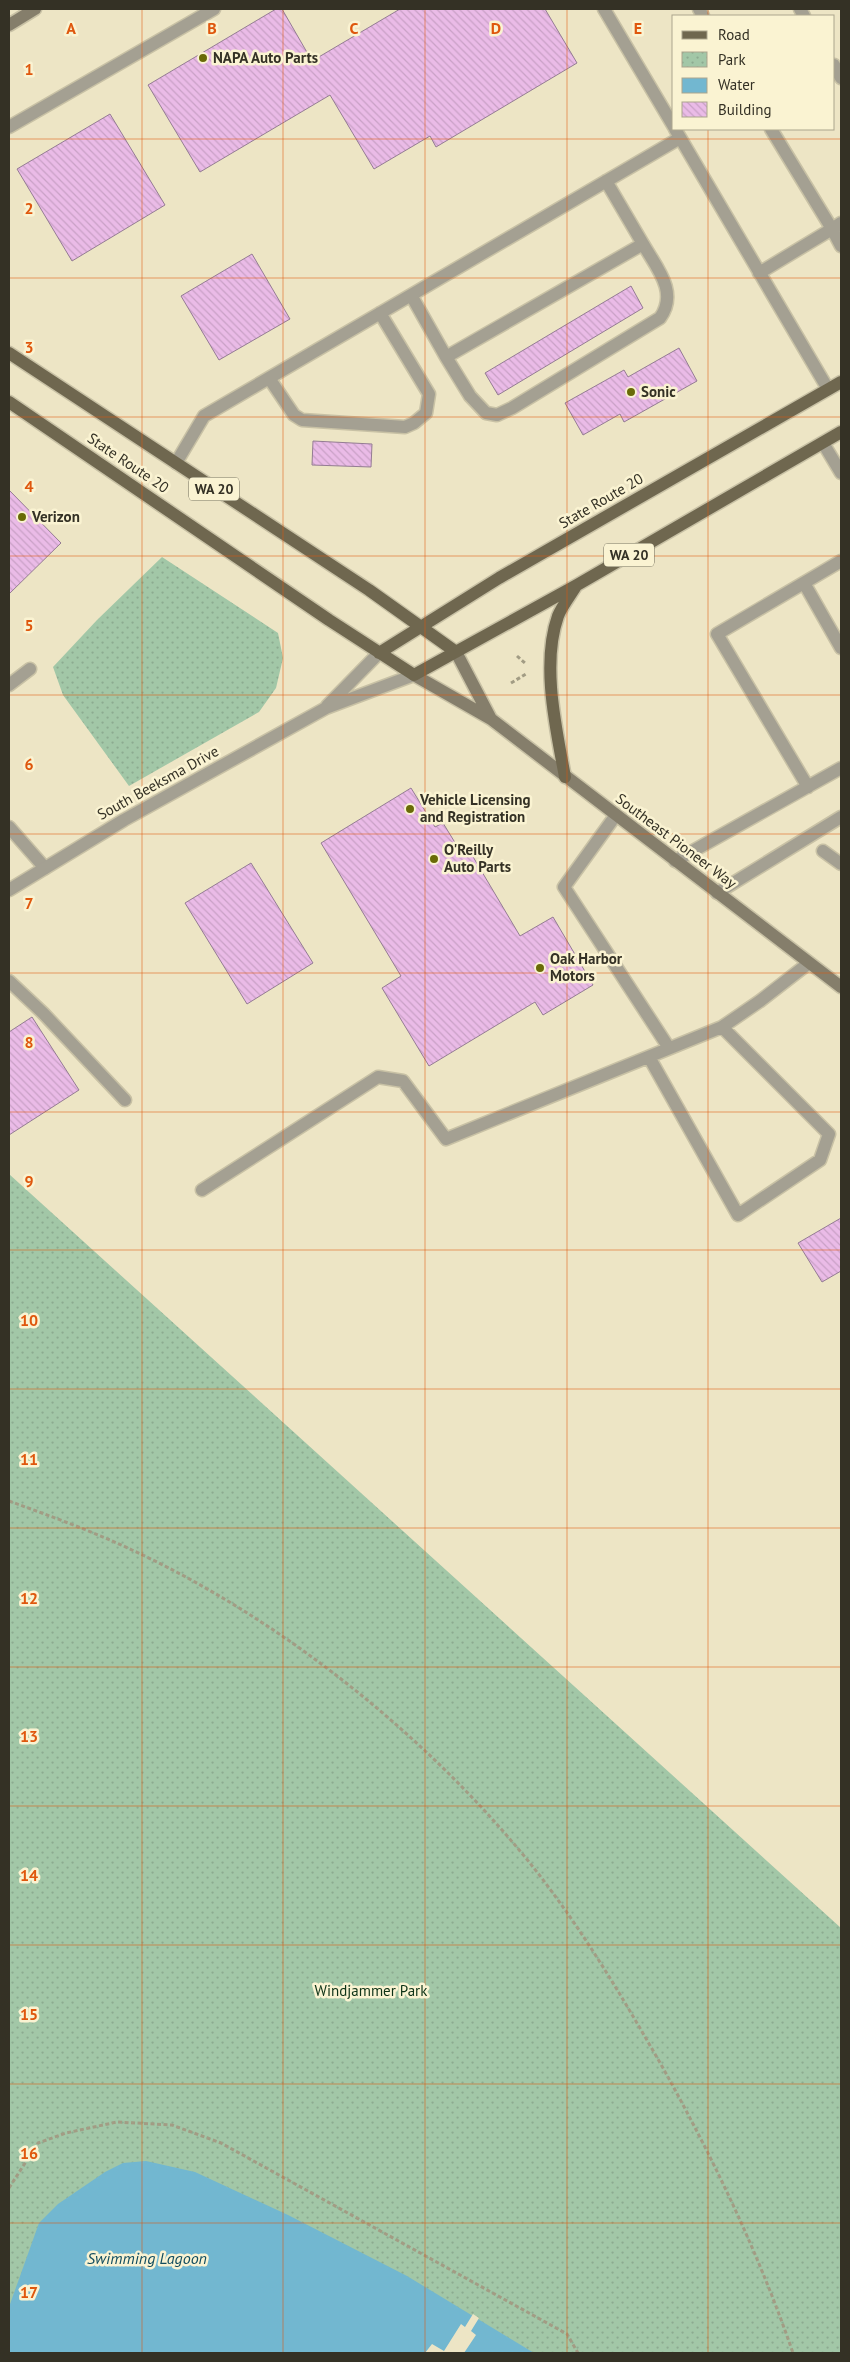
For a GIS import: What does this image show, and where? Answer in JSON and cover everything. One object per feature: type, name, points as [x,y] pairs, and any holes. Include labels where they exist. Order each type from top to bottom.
[{"type":"main road","points":[[9,25],[35,9]]},
{"type":"main road","name":"WA 20","points":[[9,353],[420,625],[456,652]]},
{"type":"main road","name":"State Route 20","points":[[379,653],[420,625],[841,382]]},
{"type":"main road","name":"State Route 20","points":[[9,402],[414,675]]},
{"type":"main road","name":"WA 20","points":[[414,675],[577,585],[841,432]]},
{"type":"main road","points":[[566,777],[554,703],[551,669],[552,639],[558,614],[577,585]]},
{"type":"main road","name":"Southeast Pioneer Way","points":[[456,652],[490,720]]},
{"type":"main road","name":"Southeast Pioneer Way","points":[[414,675],[490,720],[841,987]]},
{"type":"street","points":[[9,127],[214,9]]},
{"type":"street","points":[[604,9],[672,124]]},
{"type":"street","points":[[835,67],[841,78]]},
{"type":"street","points":[[772,130],[836,226],[841,246]]},
{"type":"street","points":[[176,463],[204,416],[606,181],[676,131],[828,389]]},
{"type":"street","points":[[411,295],[446,358],[470,396],[486,413],[497,414],[512,408],[660,318],[667,309],[669,298],[664,280],[606,181]]},
{"type":"street","points":[[759,273],[836,226]]},
{"type":"street","points":[[446,358],[643,244]]},
{"type":"street","points":[[269,378],[294,415],[302,420],[405,427],[414,424],[426,413],[429,394],[380,313]]},
{"type":"street","points":[[823,443],[841,473]]},
{"type":"street","points":[[808,787],[717,634],[841,561]]},
{"type":"street","points":[[804,583],[841,648]]},
{"type":"street","name":"South Beeksma Drive","points":[[326,708],[379,653]]},
{"type":"street","points":[[9,685],[30,669]]},
{"type":"street","name":"South Beeksma Drive","points":[[9,890],[124,820],[326,708],[414,675]]},
{"type":"street","points":[[675,861],[841,768]]},
{"type":"street","points":[[616,815],[564,887],[669,1048]]},
{"type":"street","points":[[717,893],[841,817]]},
{"type":"street","points":[[9,827],[45,868]]},
{"type":"street","points":[[823,851],[841,864]]},
{"type":"street","points":[[202,1190],[378,1077],[403,1081],[446,1139],[722,1027],[760,1001],[809,963]]},
{"type":"street","points":[[9,982],[43,1013],[125,1100]]},
{"type":"street","points":[[649,1057],[738,1215],[820,1160],[829,1134],[722,1027]]},
{"type":"path","points":[[512,684],[530,670]]},
{"type":"path","points":[[9,1501],[66,1521],[134,1551],[234,1605],[283,1638],[370,1702],[444,1770],[489,1817],[521,1852],[555,1897],[591,1948],[628,2007],[710,2155],[765,2275],[794,2353]]},
{"type":"path","points":[[9,2188],[38,2143],[66,2133],[117,2122],[172,2124],[221,2143],[567,2334],[578,2353]]},
{"type":"green space","points":[[162,557],[278,633],[283,658],[276,688],[259,712],[129,786],[63,695],[53,667],[97,620]]},
{"type":"green space","name":"Windjammer Park","points":[[9,1174],[841,1928],[841,2353],[9,2353]]},
{"type":"water","name":"Swimming Lagoon","points":[[146,2161],[195,2172],[288,2215],[407,2276],[534,2353],[9,2353],[9,2307],[39,2223],[58,2204],[105,2172],[123,2163]]},
{"type":"pier","points":[[473,2314],[479,2318],[471,2331],[476,2335],[464,2353],[425,2353],[432,2344],[444,2351],[461,2324],[465,2327]]},
{"type":"building","points":[[276,9],[282,9],[312,61],[400,9],[545,9],[577,63],[436,147],[430,136],[374,169],[330,95],[200,172],[148,85]]},
{"type":"building","points":[[110,114],[165,205],[72,261],[17,169]]},
{"type":"building","points":[[252,254],[290,319],[219,360],[181,296]]},
{"type":"building","points":[[631,286],[643,308],[498,395],[485,373]]},
{"type":"building","name":"Sonic","points":[[679,348],[697,381],[624,422],[620,414],[583,435],[565,403],[624,370],[628,377]]},
{"type":"building","points":[[313,441],[372,444],[371,467],[312,465]]},
{"type":"building","name":"Verizon","points":[[9,490],[61,543],[9,594]]},
{"type":"building","points":[[411,788],[435,827],[443,823],[462,854],[469,850],[520,936],[553,917],[593,985],[543,1015],[535,1002],[429,1066],[382,988],[401,976],[321,843]]},
{"type":"building","points":[[251,863],[313,963],[247,1004],[185,903]]},
{"type":"building","points":[[32,1017],[79,1090],[9,1135],[9,1032]]},
{"type":"building","points":[[841,1218],[841,1271],[822,1282],[798,1243]]},
{"type":"place","name":"NAPA Auto Parts","points":[[203,58]]},
{"type":"place","name":"Sonic","points":[[631,392]]},
{"type":"place","name":"Verizon","points":[[22,517]]},
{"type":"place","name":"Vehicle Licensing and Registration","points":[[410,809]]},
{"type":"place","name":"O'Reilly Auto Parts","points":[[434,859]]},
{"type":"place","name":"Oak Harbor Motors","points":[[540,968]]}]
